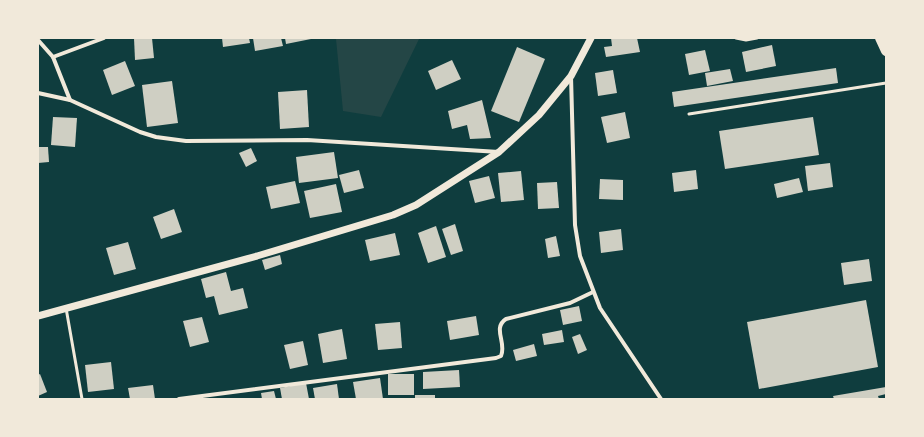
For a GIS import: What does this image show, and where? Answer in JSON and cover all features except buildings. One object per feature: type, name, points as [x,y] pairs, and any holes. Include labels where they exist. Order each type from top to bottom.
[{"type":"main road","points":[[880,38],[886,51]]},
{"type":"street","points":[[53,57],[104,38]]},
{"type":"street","points":[[38,316],[256,256],[393,215],[416,205],[439,192],[499,152],[539,114],[571,76],[591,38]]},
{"type":"street","points":[[38,40],[53,57],[70,100]]},
{"type":"street","points":[[571,76],[574,225],[580,256],[600,308],[661,399]]},
{"type":"street","points":[[38,94],[70,100],[140,132],[156,137],[186,141],[307,140],[499,152]]},
{"type":"street","points":[[179,399],[496,358],[501,356],[504,351],[499,328],[500,322],[506,319],[570,303],[593,292]]},
{"type":"lane","points":[[736,38],[746,40],[757,38]]},
{"type":"lane","points":[[689,114],[886,83]]},
{"type":"lane","points":[[66,308],[82,399]]},
{"type":"shaded area","points":[[444,38],[419,39],[381,117],[343,111],[336,39]]}]
